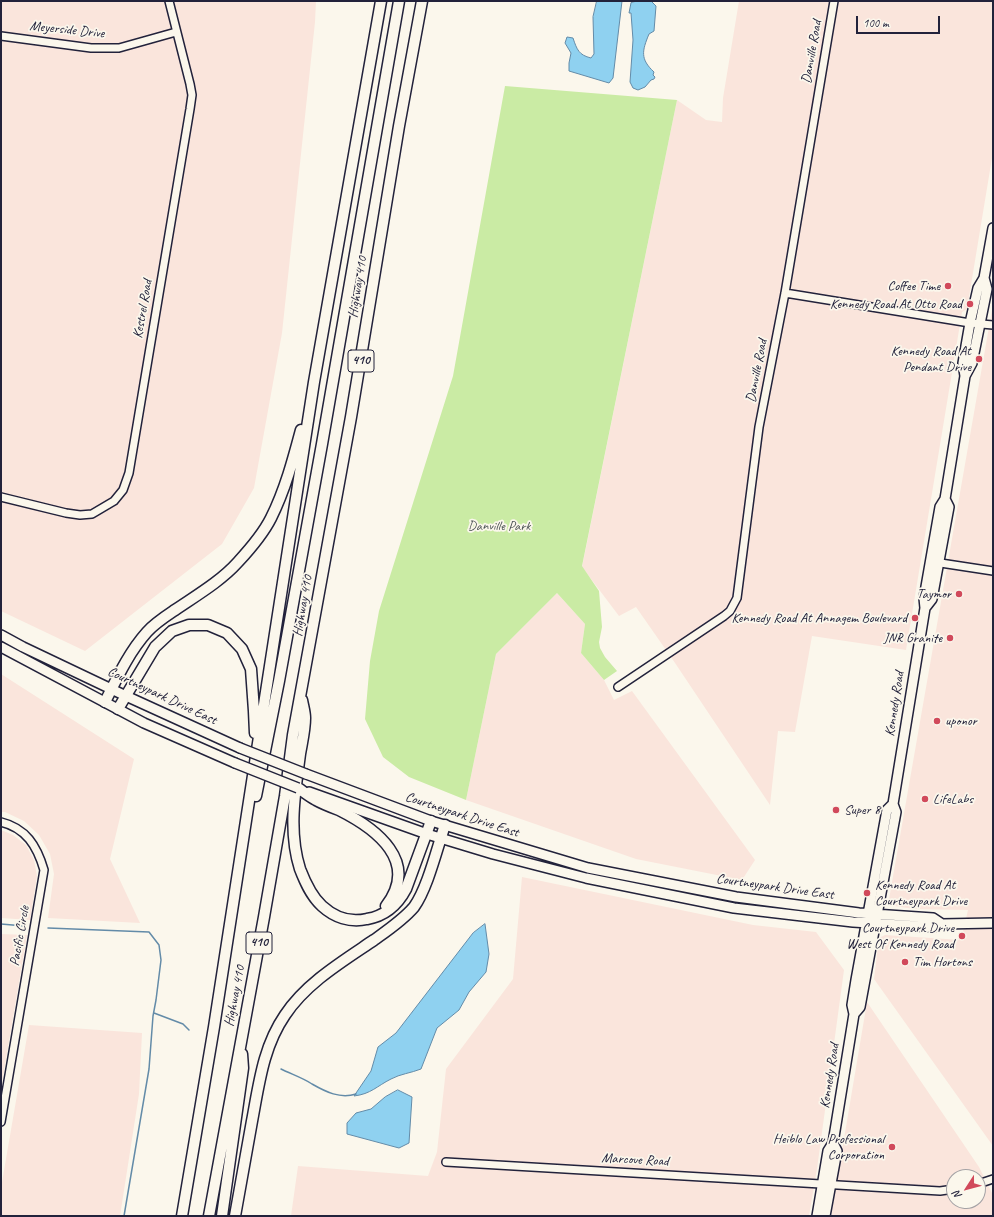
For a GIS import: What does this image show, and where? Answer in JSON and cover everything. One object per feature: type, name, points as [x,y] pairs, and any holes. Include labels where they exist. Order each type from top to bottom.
[{"type":"highway","name":"Highway 410","points":[[182,1216],[214,1027],[314,382],[381,1]]},
{"type":"highway","points":[[214,1027],[317,474],[399,1]]},
{"type":"highway","name":"Highway 410","points":[[209,1216],[285,796],[293,735],[351,417],[399,126],[422,1]]},
{"type":"highway","points":[[105,702],[131,653],[147,631],[160,620],[203,591],[237,563],[271,520],[287,483],[314,382]]},
{"type":"highway","points":[[118,709],[155,647],[172,631],[189,625],[208,626],[227,633],[242,649],[250,669],[254,710],[255,732],[247,783],[243,838]]},
{"type":"highway","points":[[301,694],[305,717],[294,803],[293,824],[298,863],[308,888],[318,903],[336,916],[346,919],[364,920],[385,913],[394,907],[406,890],[432,821]]},
{"type":"highway","points":[[298,788],[317,801],[338,810],[360,823],[380,838],[392,852],[398,868],[397,887],[393,897],[378,913],[364,920]]},
{"type":"highway","points":[[235,1216],[261,1073],[267,1049],[274,1033],[293,1003],[304,993],[347,958],[392,928],[414,907],[425,884],[445,825]]},
{"type":"highway","points":[[222,1216],[243,1068],[240,1042]]},
{"type":"main road","name":"Kennedy Road","points":[[825,1216],[828,1151],[833,1143],[854,1014],[860,1006],[871,923],[896,812],[894,804],[926,608],[924,598],[934,562],[940,507],[945,499],[965,376],[963,363],[987,289],[984,278],[993,228]]},
{"type":"main road","name":"Courtneypark Drive East","points":[[1,635],[126,696],[240,748],[445,825],[588,868],[736,897],[873,914],[933,918],[942,924]]},
{"type":"main road","name":"Courtneypark Drive East","points":[[1,647],[144,723],[235,763],[298,788],[427,834],[493,854],[586,878],[734,908],[871,923],[933,927],[942,924],[993,923]]},
{"type":"main road","name":"Kennedy Road","points":[[817,1216],[827,1184]]},
{"type":"street","name":"Kestrel Road","points":[[1,497],[66,514],[92,514],[114,501],[123,490],[129,473],[192,95],[169,1]]},
{"type":"street","name":"Danville Road","points":[[618,687],[719,620],[730,611],[737,598],[759,427],[785,293],[834,1]]},
{"type":"street","name":"Meyerside Drive","points":[[2,36],[91,48],[119,48],[176,32]]},
{"type":"street","points":[[1,44],[2,36]]},
{"type":"street","points":[[785,293],[975,324],[993,325]]},
{"type":"street","points":[[934,562],[993,571]]},
{"type":"street","name":"Pacific Circle","points":[[1,822],[13,826],[23,832],[33,842],[44,870],[1,1122]]},
{"type":"street","name":"Marcove Road","points":[[446,1162],[946,1190]]},
{"type":"shaded area","points":[[1,1],[316,1],[282,333],[254,488],[222,544],[85,651],[1,611]]},
{"type":"shaded area","points":[[739,1],[993,1],[993,152],[967,309],[962,312],[906,650],[812,636],[795,732],[778,731],[770,805],[636,607],[619,616],[582,567],[677,100],[706,120],[722,122],[723,98]]},
{"type":"shaded area","points":[[993,304],[993,1146],[874,979],[879,938],[885,935],[961,940],[968,910],[914,909],[888,905]]},
{"type":"shaded area","points":[[557,593],[585,624],[581,653],[604,680],[614,700],[632,691],[755,860],[742,880],[636,859],[466,800],[496,654]]},
{"type":"shaded area","points":[[1,674],[134,759],[110,859],[140,923],[48,918],[54,874],[50,854],[39,835],[24,821],[5,812],[1,812]]},
{"type":"shaded area","points":[[1,830],[13,835],[26,845],[34,860],[37,876],[30,920],[1,918]]},
{"type":"shaded area","points":[[522,877],[753,925],[816,932],[844,970],[817,1169],[809,1216],[291,1216],[298,1166],[428,1176],[437,1152],[446,1069],[513,979]]},
{"type":"shaded area","points":[[1,934],[27,935],[1,1089]]},
{"type":"shaded area","points":[[867,1002],[980,1169],[946,1169],[946,1209],[986,1209],[986,1181],[993,1195],[993,1216],[831,1216]]},
{"type":"shaded area","points":[[29,1025],[142,1033],[139,1094],[120,1216],[1,1216],[1,1188]]},
{"type":"green space","name":"Danville Park","points":[[505,86],[677,100],[582,566],[599,591],[602,627],[599,642],[600,648],[605,657],[617,671],[604,680],[581,653],[585,624],[557,593],[496,654],[466,800],[409,777],[383,757],[365,719],[370,661],[379,611],[453,376]]},
{"type":"water","points":[[597,1],[622,1],[613,78],[609,83],[569,71],[571,53],[565,43],[567,37],[573,38],[577,49],[581,54],[591,58],[594,54],[593,17]]},
{"type":"water","points":[[637,1],[651,1],[656,6],[654,31],[649,34],[644,50],[644,59],[654,72],[653,75],[655,77],[645,87],[638,90],[633,88],[630,82],[633,40],[631,13],[629,13],[631,3]]},
{"type":"water","points":[[485,924],[489,954],[486,972],[469,992],[459,1010],[437,1028],[421,1069],[394,1077],[369,1092],[354,1096],[371,1071],[378,1047],[396,1033],[473,933]]},
{"type":"water","points":[[398,1090],[412,1097],[409,1143],[399,1148],[347,1134],[347,1123],[356,1113],[371,1109],[385,1097]]},
{"type":"waterway","points":[[1,924],[24,926]]},
{"type":"waterway","points":[[48,928],[149,932],[159,945],[161,960],[153,1016],[149,1069],[124,1216]]},
{"type":"waterway","points":[[154,1013],[183,1024],[189,1030]]},
{"type":"waterway","points":[[281,1069],[333,1094],[344,1096],[356,1094]]},
{"type":"place","name":"Coffee Time","points":[[948,286]]},
{"type":"place","name":"Kennedy Road At Otto Road","points":[[970,304]]},
{"type":"place","name":"Kennedy Road At Pendant Drive","points":[[979,359]]},
{"type":"place","name":"Taymor","points":[[959,594]]},
{"type":"place","name":"Kennedy Road At Annagem Boulevard","points":[[915,618]]},
{"type":"place","name":"JNR Granite","points":[[950,638]]},
{"type":"place","name":"uponor","points":[[937,721]]},
{"type":"place","name":"LifeLabs","points":[[925,799]]},
{"type":"place","name":"Super 8","points":[[836,810]]},
{"type":"place","name":"Kennedy Road At Courtneypark Drive","points":[[867,893]]},
{"type":"place","name":"Courtneypark Drive West Of Kennedy Road","points":[[962,936]]},
{"type":"place","name":"Tim Hortons","points":[[905,962]]},
{"type":"place","name":"Heiblo Law Professional Corporation","points":[[892,1147]]}]
